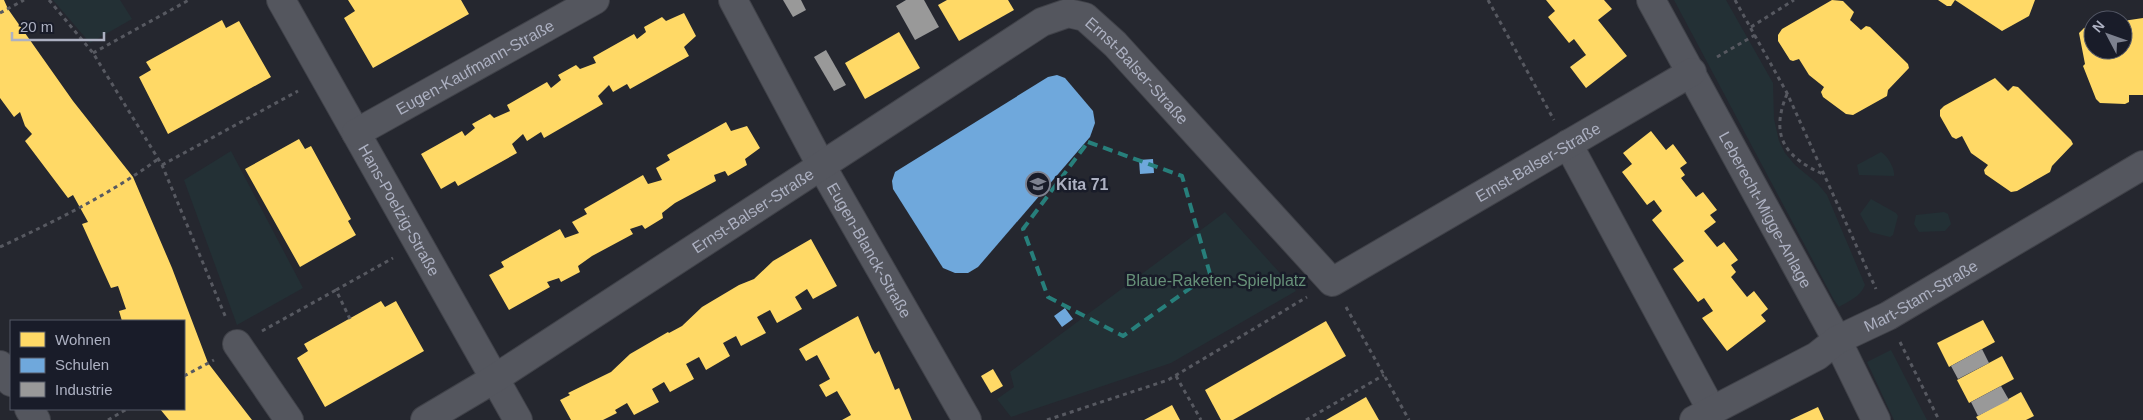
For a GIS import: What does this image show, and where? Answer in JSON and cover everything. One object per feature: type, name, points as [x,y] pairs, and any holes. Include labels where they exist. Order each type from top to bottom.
[{"type":"street","name":"Hans-Poelzig-Straße","points":[[281,0],[518,420]]},
{"type":"street","name":"Eugen-Kaufmann-Straße","points":[[356,133],[595,0]]},
{"type":"street","name":"Eugen-Blanck-Straße","points":[[733,0],[822,168],[967,420]]},
{"type":"street","name":"Leberecht-Migge-Anlage","points":[[1651,0],[1838,340],[1876,420]]},
{"type":"street","name":"Ernst-Balser-Straße","points":[[425,420],[494,378],[822,168],[1042,22],[1068,13],[1085,17],[1115,44],[1332,282],[1692,72]]},
{"type":"street","points":[[1568,144],[1703,415]]},
{"type":"street","name":"Mart-Stam-Straße","points":[[1703,415],[1817,356],[1838,340],[1888,316],[2143,165]]},
{"type":"street","points":[[237,344],[288,420]]},
{"type":"street","points":[[0,365],[10,380]]},
{"type":"path","points":[[0,13],[24,0]]},
{"type":"path","points":[[49,0],[93,53],[162,166],[237,344]]},
{"type":"path","points":[[93,53],[189,0]]},
{"type":"path","points":[[1488,0],[1568,144]]},
{"type":"path","points":[[1736,0],[1787,93],[1826,175],[1888,316],[1939,420]]},
{"type":"path","points":[[1751,27],[1794,0]]},
{"type":"path","points":[[1692,72],[1756,35]]},
{"type":"path","points":[[162,166],[324,77]]},
{"type":"path","points":[[1787,93],[1779,120],[1786,146],[1798,162],[1826,175]]},
{"type":"path","points":[[0,247],[80,209],[133,177],[158,159]]},
{"type":"path","points":[[350,319],[336,290],[418,244]]},
{"type":"path","points":[[1047,420],[1176,376],[1332,282],[1409,420]]},
{"type":"path","points":[[1176,376],[1201,420]]},
{"type":"path","points":[[1306,420],[1384,376]]},
{"type":"path","points":[[108,420],[124,410]]},
{"type":"highlighted area","points":[[1088,142],[1182,176],[1210,274],[1123,336],[1048,297],[1023,229]]},
{"type":"green space","points":[[53,0],[120,0],[132,19],[90,43]]},
{"type":"green space","points":[[1674,0],[1726,0],[1773,83],[1774,119],[1779,141],[1785,153],[1795,165],[1818,184],[1827,195],[1865,285],[1857,296],[1850,301],[1839,307],[1834,300]]},
{"type":"green space","points":[[231,151],[303,288],[237,325],[184,180]]},
{"type":"green space","points":[[1881,152],[1890,163],[1894,176],[1859,175],[1857,165]]},
{"type":"green space","points":[[1871,199],[1898,216],[1893,235],[1890,237],[1870,232],[1860,214]]},
{"type":"green space","name":"Blaue-Raketen-Spielplatz","points":[[1225,212],[1296,291],[1171,363],[1011,417],[997,399],[1014,387],[1010,372]]},
{"type":"green space","points":[[1944,212],[1948,214],[1951,224],[1945,231],[1919,232],[1914,224],[1916,215]]},
{"type":"green space","points":[[1891,350],[1927,420],[1894,420],[1867,362]]},
{"type":"building: Wohnen","points":[[0,0],[4,0],[8,9],[73,101],[133,177],[172,268],[208,363],[252,420],[169,420],[161,410],[185,410],[185,320],[122,320],[119,311],[126,309],[118,286],[111,288],[82,224],[88,222],[73,195],[68,198],[25,141],[32,134],[25,126],[20,112],[14,117],[0,98]]},
{"type":"building: Wohnen","points":[[348,0],[461,0],[469,14],[373,68],[344,18],[355,11]]},
{"type":"building: Wohnen","points":[[947,0],[1008,0],[1014,10],[959,41],[938,5]]},
{"type":"building: Wohnen","points":[[1546,0],[1604,0],[1612,9],[1598,20],[1627,56],[1586,88],[1570,67],[1586,55],[1574,39],[1569,43],[1548,17],[1555,11]]},
{"type":"building: Wohnen","points":[[1832,0],[1843,1],[1854,12],[1850,20],[1861,30],[1866,26],[1870,27],[1908,64],[1909,68],[1888,90],[1887,96],[1853,115],[1846,114],[1823,97],[1821,92],[1824,87],[1809,75],[1799,59],[1790,60],[1778,41],[1778,35],[1782,29]]},
{"type":"building: Wohnen","points":[[1938,0],[1955,0],[1951,6],[1947,6]]},
{"type":"building: Wohnen","points":[[1955,0],[2035,0],[2029,16],[2002,31]]},
{"type":"building: Wohnen","points":[[684,13],[696,36],[684,47],[689,56],[630,89],[627,84],[613,92],[609,85],[598,96],[603,104],[544,138],[541,132],[527,141],[523,134],[512,144],[517,153],[458,186],[455,181],[441,189],[421,154],[462,131],[465,136],[475,128],[472,124],[490,114],[494,118],[510,111],[507,105],[547,82],[551,88],[561,80],[558,75],[576,65],[580,69],[596,63],[593,57],[634,34],[637,39],[646,32],[644,27],[662,17],[666,21]]},
{"type":"building: Wohnen","points":[[2143,18],[2143,95],[2129,95],[2129,102],[2125,104],[2100,103],[2096,99],[2083,66],[2085,64],[2084,60],[2133,60],[2133,20]]},
{"type":"building: Wohnen","points":[[222,20],[226,28],[239,21],[271,77],[168,134],[139,77],[151,70],[146,62]]},
{"type":"building: Wohnen","points":[[2083,29],[2083,54],[2079,33]]},
{"type":"building: Wohnen","points":[[899,32],[920,68],[865,99],[845,63]]},
{"type":"building: Wohnen","points":[[1995,78],[2008,91],[2013,86],[2018,87],[2073,144],[2052,166],[2050,172],[2017,191],[2011,192],[1985,174],[1984,170],[1988,165],[1971,153],[1962,136],[1956,139],[1952,137],[1940,116],[1940,110],[1944,106]]},
{"type":"building: Wohnen","points":[[726,122],[731,131],[747,126],[760,148],[745,159],[747,165],[728,176],[725,171],[714,175],[716,181],[675,203],[662,213],[663,218],[645,229],[642,225],[630,229],[633,234],[592,256],[578,266],[580,272],[561,282],[559,278],[547,282],[550,287],[509,310],[489,275],[504,267],[501,262],[560,229],[565,238],[579,233],[572,222],[587,214],[584,209],[643,175],[648,184],[662,180],[656,168],[670,160],[667,155]]},
{"type":"building: Wohnen","points":[[1651,131],[1666,150],[1673,144],[1687,163],[1680,168],[1685,175],[1681,178],[1696,197],[1703,192],[1717,210],[1710,215],[1716,222],[1704,231],[1717,247],[1724,242],[1738,260],[1731,265],[1736,272],[1731,277],[1747,297],[1754,291],[1768,309],[1761,315],[1766,321],[1727,351],[1702,318],[1713,311],[1704,298],[1698,302],[1673,269],[1684,261],[1652,220],[1662,211],[1654,200],[1647,205],[1622,172],[1632,164],[1623,153]]},
{"type":"building: Wohnen","points":[[299,139],[305,149],[311,146],[351,219],[348,221],[356,235],[300,267],[245,169]]},
{"type":"building: Wohnen","points":[[811,239],[837,286],[813,299],[807,289],[795,297],[802,309],[777,323],[770,310],[757,317],[766,333],[741,346],[736,336],[723,343],[730,356],[706,370],[699,357],[686,364],[694,379],[670,392],[664,382],[652,389],[659,402],[634,415],[627,403],[615,410],[617,413],[603,420],[571,420],[560,400],[570,395],[568,393],[611,372],[630,354],[682,326],[702,307],[739,285],[754,279],[773,261]]},
{"type":"building: Wohnen","points":[[381,301],[385,307],[396,301],[424,351],[325,407],[297,358],[308,351],[304,344]]},
{"type":"building: Wohnen","points":[[858,316],[875,354],[879,351],[895,390],[899,388],[912,420],[842,420],[851,415],[837,391],[826,397],[819,385],[830,379],[817,355],[806,361],[799,349]]},
{"type":"building: Wohnen","points":[[1983,320],[1995,342],[1949,367],[1937,343]]},
{"type":"building: Wohnen","points":[[1326,321],[1346,356],[1233,420],[1221,420],[1205,390]]},
{"type":"building: Wohnen","points":[[2002,356],[2014,379],[1969,403],[1957,380]]},
{"type":"building: Wohnen","points":[[993,369],[1003,386],[991,393],[981,376]]},
{"type":"building: Wohnen","points":[[2021,392],[2034,416],[2026,420],[1978,420],[1976,417]]},
{"type":"building: Wohnen","points":[[1366,397],[1379,420],[1326,420]]},
{"type":"building: Wohnen","points":[[1172,405],[1180,420],[1144,420]]},
{"type":"building: Wohnen","points":[[1818,407],[1824,420],[1790,420]]},
{"type":"building: Schulen","points":[[1057,75],[1065,78],[1093,111],[1095,123],[1090,137],[978,267],[968,273],[955,273],[943,268],[893,189],[892,181],[895,172],[1048,77]]},
{"type":"building: Schulen","points":[[1153,159],[1154,173],[1140,174],[1139,160]]},
{"type":"building: Schulen","points":[[1065,308],[1073,319],[1062,327],[1054,316]]},
{"type":"building: Industrie","points":[[783,0],[801,0],[806,10],[793,17]]},
{"type":"building: Industrie","points":[[906,0],[924,0],[939,27],[915,40],[896,6]]},
{"type":"building: Industrie","points":[[826,50],[846,85],[834,91],[814,57]]},
{"type":"building: Industrie","points":[[1982,349],[1989,363],[1958,379],[1951,366]]},
{"type":"building: Industrie","points":[[2001,386],[2009,400],[1978,416],[1971,402]]},
{"type":"place","name":"Kita 71","points":[[1038,184]]}]
